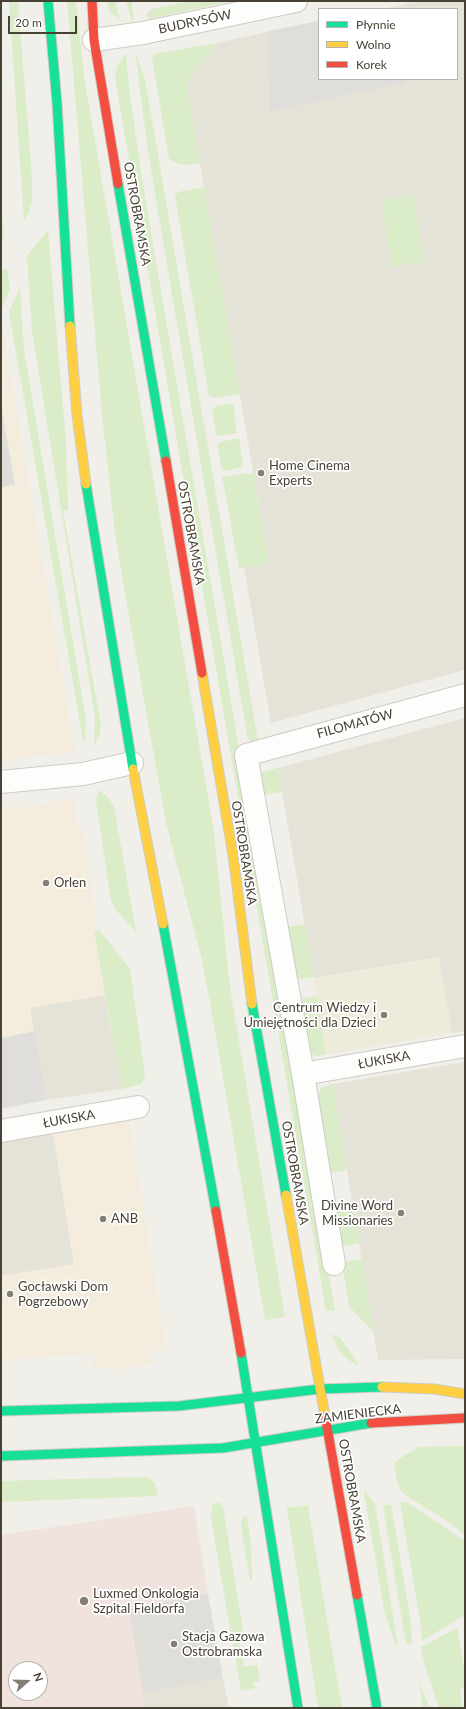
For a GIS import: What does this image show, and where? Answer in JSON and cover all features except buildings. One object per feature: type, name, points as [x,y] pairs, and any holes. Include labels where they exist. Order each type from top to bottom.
[{"type":"main road","points":[[48,1],[57,103],[66,270],[78,414],[93,531],[132,764],[175,986],[249,1397],[298,1708]]},
{"type":"main road","name":"OSTROBRAMSKA","points":[[92,1],[94,40],[102,90],[233,855],[251,992],[377,1708]]},
{"type":"main road","name":"ZAMIENIECKA","points":[[1,1411],[179,1406],[320,1389],[379,1387],[434,1389],[465,1394]]},
{"type":"main road","name":"ZAMIENIECKA","points":[[1,1456],[223,1448],[371,1423],[465,1418]]},
{"type":"street","name":"BUDRYSÓW","points":[[94,40],[143,33],[296,1]]},
{"type":"street","name":"FILOMATÓW","points":[[303,1074],[246,754],[465,695]]},
{"type":"street","points":[[1,782],[83,774],[132,764]]},
{"type":"street","name":"ŁUKISKA","points":[[303,1074],[465,1046]]},
{"type":"street","points":[[303,1074],[334,1264]]},
{"type":"street","name":"ŁUKISKA","points":[[1,1131],[138,1107]]},
{"type":"shaded area","points":[[420,1],[465,1],[465,670],[271,723],[244,567],[269,563],[186,84],[216,43],[318,21],[318,80],[458,80],[458,8],[387,8]]},
{"type":"shaded area","points":[[318,21],[318,80],[404,80],[404,83],[270,111],[268,31]]},
{"type":"shaded area","points":[[1,318],[75,752],[1,760]]},
{"type":"shaded area","points":[[1,406],[15,485],[1,487]]},
{"type":"shaded area","points":[[465,718],[465,1031],[452,1033],[438,957],[314,978],[278,768]]},
{"type":"shaded area","points":[[76,799],[76,808],[74,809],[75,817],[85,838],[96,925],[94,931],[105,995],[30,1008],[46,1100],[1,1109],[1,809],[44,805],[51,803],[51,801]]},
{"type":"shaded area","name":"Centrum Wiedzy i Umiejętności dla Dzieci","points":[[439,957],[452,1033],[326,1055],[314,978]]},
{"type":"shaded area","points":[[105,995],[122,1089],[46,1100],[30,1008]]},
{"type":"shaded area","points":[[35,1031],[46,1100],[1,1109],[1,1038]]},
{"type":"shaded area","points":[[465,1062],[465,1359],[378,1360],[333,1084]]},
{"type":"shaded area","points":[[129,1119],[166,1348],[150,1351],[152,1364],[111,1370],[111,1366],[94,1369],[91,1354],[1,1360],[1,1276],[74,1264],[53,1132]]},
{"type":"shaded area","points":[[53,1132],[74,1265],[1,1276],[1,1141]]},
{"type":"shaded area","name":"Luxmed Onkologia Szpital Fieldorfa","points":[[194,1506],[208,1594],[128,1608],[146,1708],[1,1708],[1,1535]]},
{"type":"shaded area","points":[[208,1594],[223,1678],[143,1693],[128,1608]]},
{"type":"shaded area","points":[[223,1678],[229,1708],[146,1708],[143,1693]]},
{"type":"green space","points":[[9,1],[18,1],[32,177],[32,201],[24,221]]},
{"type":"green space","points":[[67,1],[76,1],[85,82],[214,832],[230,988],[285,1317],[265,1320],[202,960],[166,823],[124,588],[115,533],[102,415]]},
{"type":"green space","points":[[107,1],[115,1],[121,21],[110,12]]},
{"type":"green space","points":[[126,1],[132,1],[134,24],[132,23]]},
{"type":"green space","points":[[192,1],[232,1],[148,19],[147,13],[152,9]]},
{"type":"green space","points":[[216,43],[186,84],[200,163],[184,165],[175,163],[169,159],[152,58],[155,54]]},
{"type":"green space","points":[[135,50],[145,79],[258,740],[250,742],[247,735],[159,218],[147,145]]},
{"type":"green space","points":[[126,55],[131,103],[145,197],[335,1310],[326,1311],[116,84],[115,76],[117,67]]},
{"type":"green space","points":[[204,187],[240,394],[217,398],[209,396],[175,196],[178,192]]},
{"type":"green space","points":[[413,195],[424,262],[392,267],[381,204],[385,200]]},
{"type":"green space","points":[[1,197],[4,238],[1,239]]},
{"type":"green space","points":[[48,230],[66,443],[68,510],[63,511],[101,725],[100,734],[94,746],[95,717],[32,332],[27,256]]},
{"type":"green space","points":[[7,268],[10,289],[1,311],[1,270]]},
{"type":"green space","points":[[20,287],[24,350],[86,720],[85,741],[83,741],[9,312]]},
{"type":"green space","points":[[233,403],[237,433],[218,436],[216,434],[212,410],[216,406]]},
{"type":"green space","points":[[239,438],[243,467],[224,471],[222,470],[217,445],[220,442]]},
{"type":"green space","points":[[245,473],[246,475],[253,473],[269,563],[239,568],[222,477]]},
{"type":"green space","points":[[278,768],[282,792],[264,795],[257,773]]},
{"type":"green space","points":[[98,790],[106,795],[114,806],[137,937],[134,930],[117,911],[111,901],[96,801]]},
{"type":"green space","points":[[305,924],[314,977],[295,980],[287,927]]},
{"type":"green space","points":[[99,930],[130,969],[145,1074],[142,1084],[122,1089],[94,931]]},
{"type":"green space","points":[[317,996],[326,1055],[315,1056],[310,1052],[296,1000]]},
{"type":"green space","points":[[333,1084],[347,1170],[326,1174],[314,1099],[322,1087]]},
{"type":"green space","points":[[354,1208],[360,1243],[339,1247],[333,1212]]},
{"type":"green space","points":[[362,1259],[374,1333],[349,1306],[342,1262]]},
{"type":"green space","points":[[331,1334],[340,1338],[356,1360],[358,1364],[357,1366],[341,1354]]},
{"type":"green space","points":[[465,1446],[465,1535],[447,1521],[405,1495],[399,1488],[397,1480],[394,1464],[400,1458],[419,1447]]},
{"type":"green space","points":[[147,1477],[155,1483],[158,1496],[1,1502],[1,1481]]},
{"type":"green space","points":[[364,1492],[366,1492],[375,1504],[398,1646],[396,1646],[385,1614]]},
{"type":"green space","points":[[407,1502],[465,1541],[465,1615],[422,1641],[421,1627],[400,1503]]},
{"type":"green space","points":[[214,1503],[220,1503],[223,1507],[245,1642],[239,1643],[244,1667],[257,1665],[260,1681],[253,1682],[255,1688],[241,1691],[211,1519],[212,1507]]},
{"type":"green space","points":[[391,1504],[411,1623],[412,1643],[406,1644],[383,1506]]},
{"type":"green space","points":[[308,1505],[342,1708],[318,1708],[287,1508]]},
{"type":"green space","points":[[247,1516],[251,1545],[252,1580],[250,1580],[241,1526],[241,1520]]},
{"type":"green space","points":[[457,1628],[465,1673],[465,1687],[460,1688],[463,1708],[439,1708],[424,1663],[421,1647]]},
{"type":"green space","points":[[419,1682],[428,1703],[429,1708],[423,1708]]},
{"type":"traffic: fast","points":[[48,1],[57,103],[70,326]]},
{"type":"traffic: fast","points":[[118,184],[166,461]]},
{"type":"traffic: fast","points":[[86,484],[133,769]]},
{"type":"traffic: fast","points":[[163,924],[216,1211]]},
{"type":"traffic: fast","points":[[252,1004],[286,1195]]},
{"type":"traffic: fast","points":[[241,1353],[298,1708]]},
{"type":"traffic: fast","points":[[1,1411],[179,1406],[320,1389],[382,1387]]},
{"type":"traffic: fast","points":[[1,1456],[223,1448],[371,1423]]},
{"type":"traffic: fast","points":[[357,1595],[377,1708]]},
{"type":"traffic: slow","points":[[70,326],[77,415],[86,484]]},
{"type":"traffic: slow","points":[[202,673],[233,855],[252,1004]]},
{"type":"traffic: slow","points":[[133,769],[163,924]]},
{"type":"traffic: slow","points":[[286,1195],[325,1416]]},
{"type":"traffic: slow","points":[[382,1387],[434,1389],[465,1394]]},
{"type":"traffic: jam","points":[[92,1],[94,40],[118,184]]},
{"type":"traffic: jam","points":[[166,461],[202,673]]},
{"type":"traffic: jam","points":[[216,1211],[241,1353]]},
{"type":"traffic: jam","points":[[325,1416],[357,1595]]},
{"type":"traffic: jam","points":[[371,1423],[465,1418]]},
{"type":"place","name":"Home Cinema Experts","points":[[261,473]]},
{"type":"place","name":"Orlen","points":[[46,883]]},
{"type":"place","name":"Centrum Wiedzy i Umiejętności dla Dzieci","points":[[384,1015]]},
{"type":"place","name":"Divine Word Missionaries","points":[[401,1213]]},
{"type":"place","name":"ANB","points":[[103,1219]]},
{"type":"place","name":"Gocławski Dom Pogrzebowy","points":[[10,1294]]},
{"type":"place","name":"Luxmed Onkologia Szpital Fieldorfa","points":[[84,1601]]},
{"type":"place","name":"Stacja Gazowa Ostrobramska","points":[[174,1644]]}]
